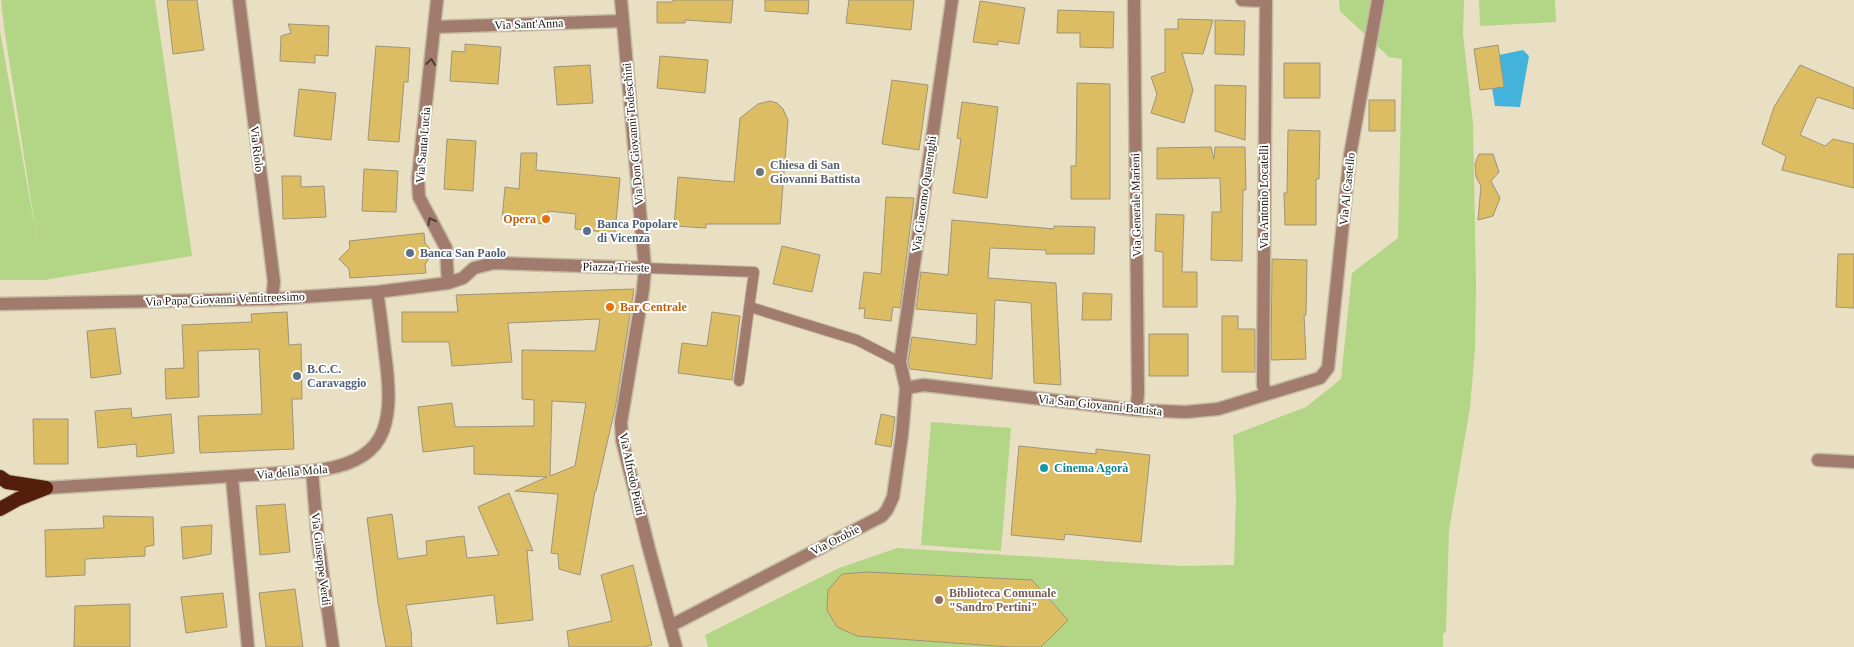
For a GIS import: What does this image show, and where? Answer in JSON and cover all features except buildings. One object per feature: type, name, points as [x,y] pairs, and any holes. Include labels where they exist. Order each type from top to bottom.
[{"type":"highway","points":[[0,478],[7,482],[46,488]]},
{"type":"highway","points":[[0,509],[18,499],[46,488]]},
{"type":"street","name":"Via Riolo","points":[[239,0],[274,282],[272,299]]},
{"type":"street","name":"Via Santa Lucia","points":[[437,0],[418,178],[419,197],[446,248],[448,283]]},
{"type":"street","name":"Via Don Giovanni Todeschini","points":[[622,0],[622,21],[645,268]]},
{"type":"street","name":"Via Giacomo Quarenghi","points":[[906,388],[900,362],[952,0]]},
{"type":"street","name":"Via Generale Marieni","points":[[1134,0],[1138,394],[1136,410]]},
{"type":"street","points":[[1242,0],[1266,1]]},
{"type":"street","name":"Via Al Castello","points":[[1320,378],[1328,368],[1350,155],[1378,0]]},
{"type":"street","name":"Via Antonio Locatelli","points":[[1265,394],[1263,384],[1266,1]]},
{"type":"street","name":"Via Sant'Anna","points":[[435,27],[622,21]]},
{"type":"street","name":"Piazza Trieste","points":[[448,283],[462,278],[474,268],[494,263],[754,272],[740,381]]},
{"type":"street","name":"Via Alfredo Piatti","points":[[645,268],[622,422],[622,440],[646,540],[676,647]]},
{"type":"street","name":"Via Papa Giovanni Ventitreesimo","points":[[0,304],[272,299],[377,292],[448,283]]},
{"type":"street","name":"Via della Mola","points":[[46,488],[312,472],[350,463],[366,453],[382,435],[388,415],[389,387],[377,292]]},
{"type":"street","points":[[750,307],[857,340],[900,362]]},
{"type":"street","name":"Via San Giovanni Battista","points":[[906,388],[924,385],[1136,410],[1186,412],[1218,409],[1320,378]]},
{"type":"street","name":"Via Orobie","points":[[670,626],[882,516],[893,497],[902,435],[906,388]]},
{"type":"street","points":[[1818,460],[1854,462]]},
{"type":"street","name":"Via Giuseppe Verdi","points":[[312,472],[318,541],[333,647]]},
{"type":"street","points":[[232,478],[248,647]]},
{"type":"green space","points":[[1,0],[155,0],[192,256],[44,280],[0,280],[0,31],[37,240]]},
{"type":"green space","points":[[1339,0],[1464,0],[1463,34],[1473,123],[1476,285],[1475,349],[1470,408],[1449,530],[1446,631],[1443,634],[1443,647],[708,647],[705,635],[839,568],[897,548],[1181,566],[1234,565],[1236,496],[1233,435],[1306,407],[1341,379],[1352,273],[1398,238],[1402,59],[1389,57],[1340,11]]},
{"type":"green space","points":[[1479,0],[1555,0],[1556,22],[1480,26]]},
{"type":"green space","points":[[931,422],[1011,428],[1001,551],[921,545]]},
{"type":"water","points":[[1523,50],[1529,56],[1520,107],[1495,106],[1492,88],[1504,86],[1499,55]]},
{"type":"place","name":"Chiesa di San Giovanni Battista","points":[[760,172]]},
{"type":"place","name":"Opera","points":[[546,219]]},
{"type":"place","name":"Banca Popolare di Vicenza","points":[[587,231]]},
{"type":"place","name":"Banca San Paolo","points":[[410,253]]},
{"type":"place","name":"Bar Centrale","points":[[610,307]]},
{"type":"place","name":"B.C.C. Caravaggio","points":[[297,376]]},
{"type":"place","name":"Cinema Agorà","points":[[1044,468]]},
{"type":"place","name":"Biblioteca Comunale \"Sandro Pertini\"","points":[[939,600]]}]
